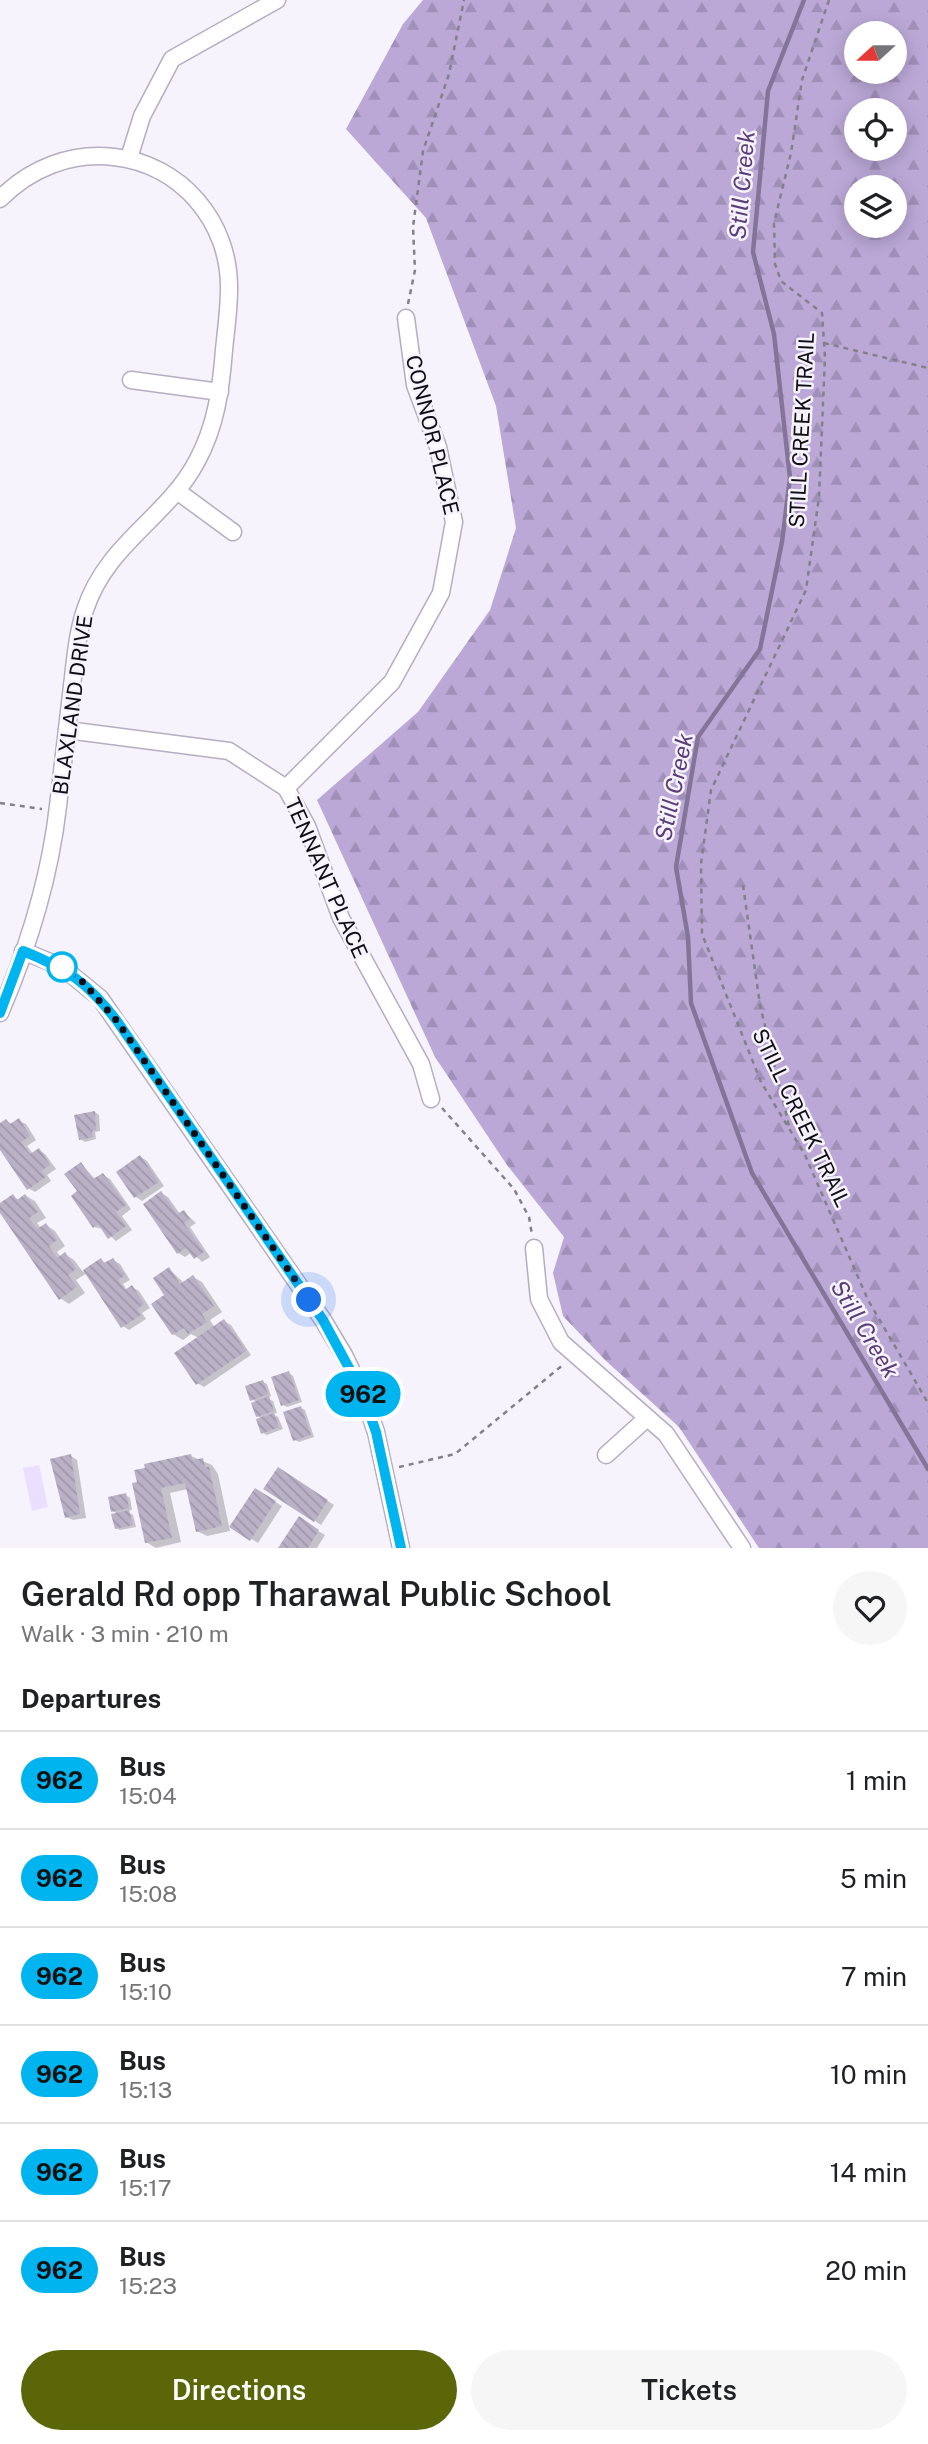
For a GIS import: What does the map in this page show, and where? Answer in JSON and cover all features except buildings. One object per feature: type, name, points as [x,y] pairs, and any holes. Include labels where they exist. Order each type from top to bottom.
[{"type":"street","points":[[245,18],[253,0]]},
{"type":"street","points":[[129,158],[142,116],[172,59],[277,0]]},
{"type":"street","name":"BLAXLAND DRIVE","points":[[0,199],[35,171],[61,161],[94,154],[129,158],[165,173],[193,193],[215,224],[225,253],[229,288],[220,393],[211,432],[197,463],[177,491],[122,545],[94,588],[85,610],[76,647],[58,811],[41,897],[0,1013]]},
{"type":"street","name":"CONNOR PLACE","points":[[286,788],[392,682],[441,593],[454,522],[438,447],[415,385],[406,318]]},
{"type":"street","points":[[131,380],[220,393]]},
{"type":"street","points":[[177,491],[233,532]]},
{"type":"street","name":"TENNANT PLACE","points":[[67,730],[229,751],[286,788],[307,826],[341,918],[421,1065],[430,1099]]},
{"type":"street","points":[[23,951],[62,967],[81,980],[117,1021],[323,1320],[362,1392],[385,1470],[401,1548]]},
{"type":"street","points":[[534,1248],[540,1299],[553,1329],[574,1354],[678,1448],[742,1548]]},
{"type":"street","points":[[606,1455],[647,1418]]},
{"type":"path","points":[[406,318],[415,270],[413,227],[423,152],[449,74],[464,0]]},
{"type":"path","name":"STILL CREEK TRAIL","points":[[829,0],[802,79],[791,153],[774,223],[775,264],[781,281],[822,313],[824,343],[819,497],[806,590],[711,790],[701,864],[702,934],[761,1082],[805,1155],[868,1300],[928,1403]]},
{"type":"path","points":[[824,343],[928,368]]},
{"type":"path","points":[[0,803],[58,811]]},
{"type":"path","points":[[743,885],[760,1005],[790,1130]]},
{"type":"path","points":[[430,1099],[450,1115],[514,1189],[529,1217],[534,1248]]},
{"type":"path","points":[[385,1470],[455,1454],[544,1382],[574,1354]]},
{"type":"green space","points":[[423,0],[928,0],[928,1548],[759,1548],[679,1427],[605,1360],[563,1316],[553,1273],[564,1237],[507,1165],[435,1057],[317,800],[418,712],[490,610],[516,528],[496,406],[426,218],[346,129],[403,24]]},
{"type":"shaded area","points":[[39,1465],[48,1507],[32,1511],[23,1468]]},
{"type":"waterway","name":"Still Creek","points":[[804,0],[768,91],[753,252],[774,334],[790,478],[782,542],[760,649],[698,737],[676,867],[688,937],[691,1003],[752,1173],[928,1469]]},
{"type":"bus line","name":"962","points":[[0,1013],[23,951],[62,967],[100,998],[323,1320],[344,1356],[362,1392],[376,1432],[401,1548]]},
{"type":"route","points":[[62,967],[100,998],[309,1300]]}]
